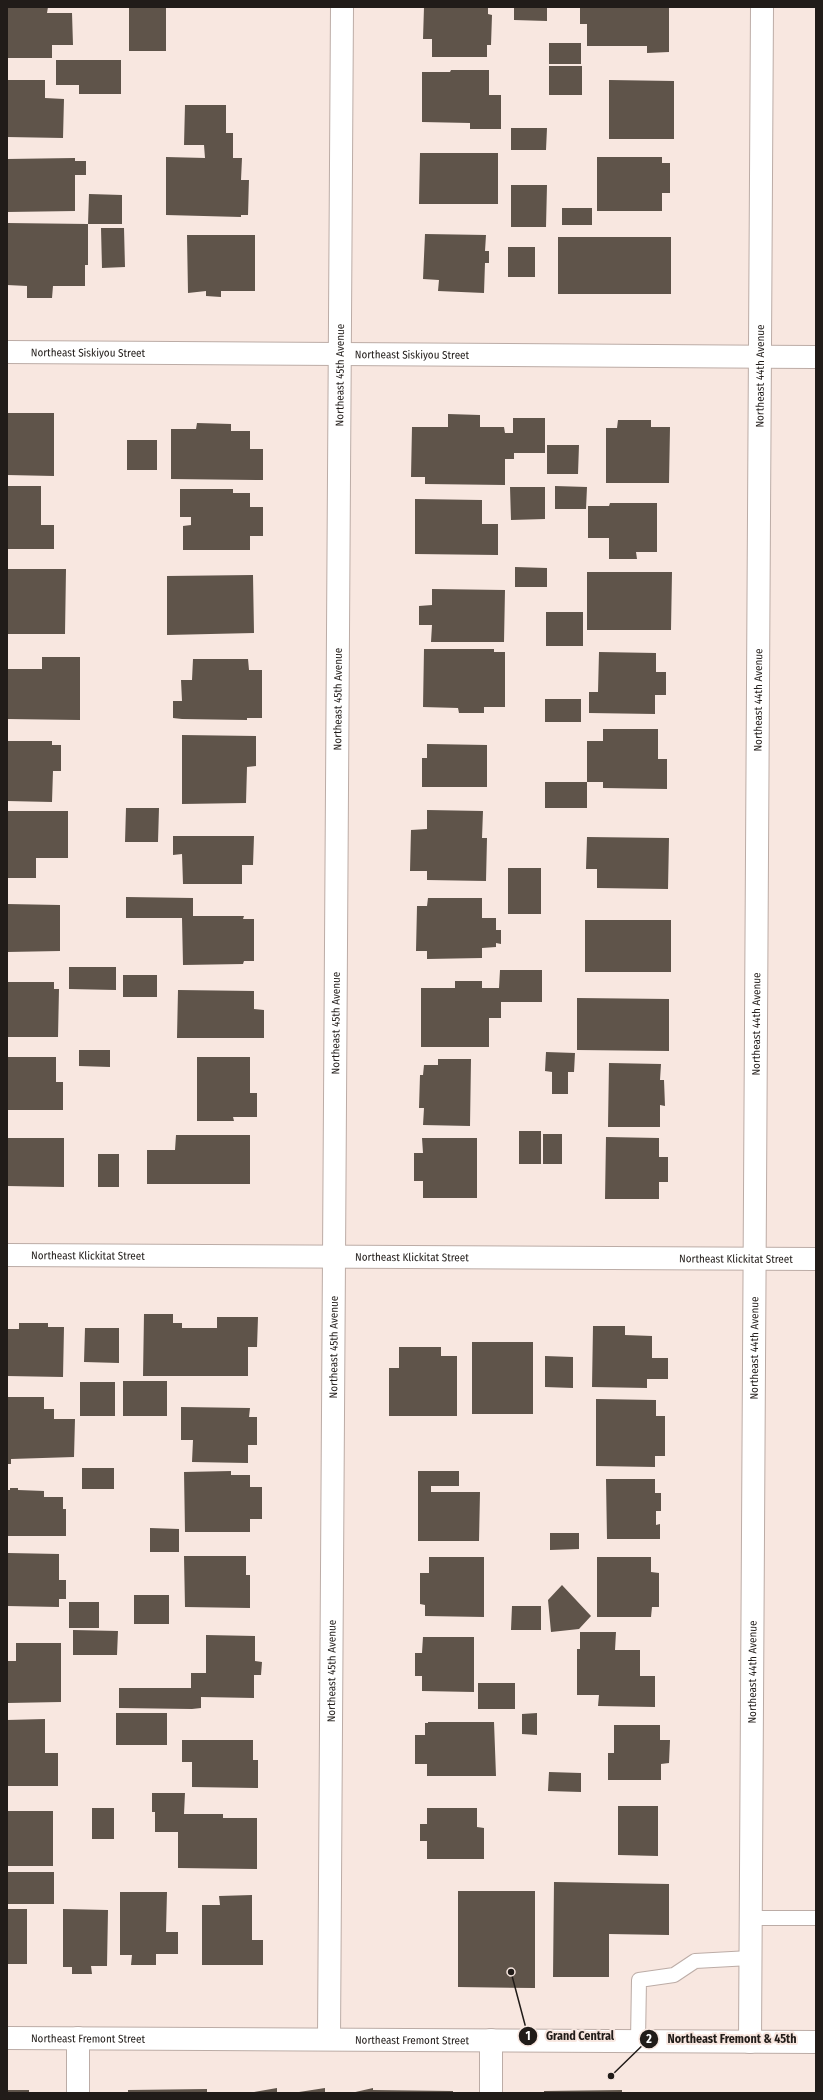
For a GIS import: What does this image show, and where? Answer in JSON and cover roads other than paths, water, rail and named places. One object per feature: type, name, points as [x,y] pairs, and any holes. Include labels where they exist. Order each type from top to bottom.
[{"type":"street","name":"Northeast 45th Avenue","points":[[329,2039],[342,7]]},
{"type":"street","name":"Northeast 44th Avenue","points":[[750,2042],[762,7]]},
{"type":"street","name":"Northeast Siskiyou Street","points":[[7,352],[816,357]]},
{"type":"street","name":"Northeast Klickitat Street","points":[[7,1255],[816,1259]]},
{"type":"street","name":"Northeast Fremont Street","points":[[7,2038],[816,2042]]},
{"type":"street","points":[[78,2038],[78,2093]]},
{"type":"street","points":[[491,2040],[491,2093]]},
{"type":"lane","points":[[750,1918],[816,1918]]},
{"type":"lane","points":[[638,2041],[639,1980],[674,1975],[695,1961],[750,1958]]},
{"type":"place","name":"Grand Central","points":[[511,1972]]},
{"type":"place","name":"Northeast Fremont & 45th","points":[[611,2076]]}]
